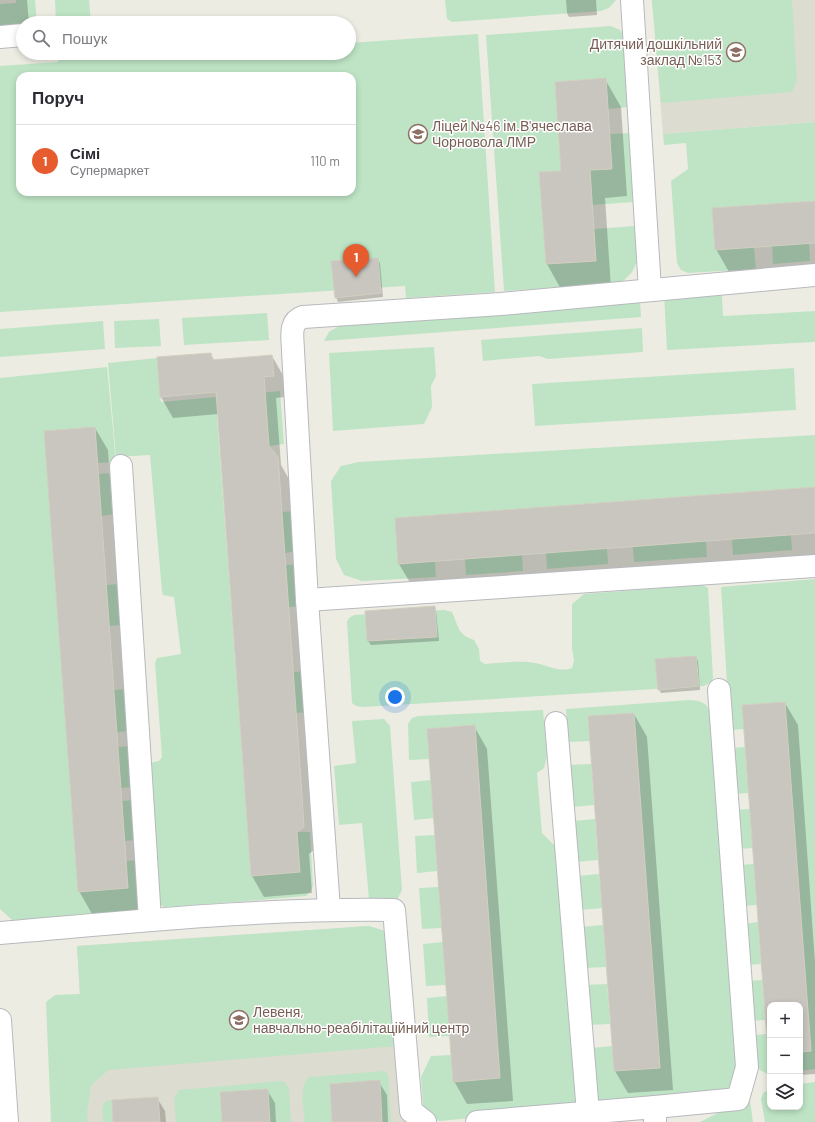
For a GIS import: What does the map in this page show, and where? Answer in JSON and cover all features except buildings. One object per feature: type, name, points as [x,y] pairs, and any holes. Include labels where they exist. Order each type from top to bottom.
[{"type":"lane","points":[[632,0],[650,290]]},
{"type":"lane","points":[[0,37],[16,36]]},
{"type":"lane","points":[[329,909],[307,600],[293,351],[292,325],[296,319],[302,317],[501,304],[815,275]]},
{"type":"lane","points":[[121,466],[150,920]]},
{"type":"lane","points":[[307,600],[815,566]]},
{"type":"lane","points":[[477,1122],[588,1113],[655,1115],[738,1099],[747,1067],[719,690]]},
{"type":"lane","points":[[556,723],[588,1113]]},
{"type":"lane","points":[[0,933],[150,920],[329,909],[394,910],[411,1111],[425,1122]]},
{"type":"lane","points":[[0,1020],[7,1122]]},
{"type":"shaded area","name":"Дитячий дошкільний заклад №153","points":[[652,0],[815,0],[815,122],[663,134]]},
{"type":"shaded area","name":"Левеня, навчально-реабілітаційний центр","points":[[369,926],[410,1122],[87,1122],[77,946]]},
{"type":"green space","points":[[16,0],[35,0],[36,16],[16,16],[16,33],[0,34],[0,4],[16,3]]},
{"type":"green space","points":[[55,0],[89,0],[90,16],[56,16]]},
{"type":"green space","points":[[445,0],[616,0],[609,8],[601,11],[452,22],[447,19]]},
{"type":"green space","name":"Дитячий дошкільний заклад №153","points":[[652,0],[792,0],[797,81],[792,92],[661,103]]},
{"type":"green space","points":[[611,26],[620,30],[625,37],[629,107],[608,109],[605,78],[555,82],[561,171],[539,173],[546,264],[596,261],[594,229],[635,226],[637,251],[636,265],[628,277],[620,283],[504,291],[486,35]]},
{"type":"green space","name":"Ліцей №46 ім.В'ячеслава Чорновола ЛМР","points":[[478,34],[495,292],[406,298],[405,286],[0,312],[0,66],[58,62],[58,60],[356,60],[356,43]]},
{"type":"green space","points":[[815,122],[815,201],[712,208],[715,250],[754,247],[756,269],[688,273],[681,270],[677,263],[671,181],[688,169],[686,143],[664,145],[663,134]]},
{"type":"green space","points":[[629,133],[633,202],[592,205],[590,170],[612,169],[610,134]]},
{"type":"green space","points":[[809,243],[810,261],[773,264],[772,246]]},
{"type":"green space","points":[[718,292],[722,296],[723,316],[815,311],[815,342],[667,350],[664,294]]},
{"type":"green space","points":[[640,301],[641,317],[324,341],[329,332],[339,326]]},
{"type":"green space","points":[[267,313],[269,340],[184,345],[182,318]]},
{"type":"green space","points":[[159,319],[161,346],[115,348],[114,321]]},
{"type":"green space","points":[[103,321],[105,349],[0,357],[0,329]]},
{"type":"green space","points":[[642,328],[643,352],[548,359],[539,356],[483,361],[481,340]]},
{"type":"green space","points":[[434,347],[436,376],[431,386],[432,407],[424,424],[333,431],[329,353]]},
{"type":"green space","points":[[157,358],[161,402],[280,391],[284,444],[269,446],[267,413],[217,417],[251,876],[300,872],[297,832],[310,832],[313,886],[306,896],[165,908],[160,904],[150,763],[159,761],[162,757],[155,663],[157,658],[181,654],[174,597],[163,595],[162,591],[150,455],[116,457],[108,363]]},
{"type":"green space","points":[[107,367],[116,462],[98,463],[95,427],[45,431],[78,891],[128,888],[126,861],[137,860],[140,903],[136,910],[129,912],[67,918],[12,920],[0,909],[0,378]]},
{"type":"green space","points":[[794,368],[796,410],[535,426],[532,384]]},
{"type":"green space","points":[[815,435],[815,487],[395,518],[398,564],[435,561],[436,577],[362,581],[344,575],[336,559],[331,481],[341,466],[359,462]]},
{"type":"green space","points":[[112,473],[115,514],[101,516],[99,474]]},
{"type":"green space","points":[[296,511],[299,551],[285,553],[281,512]]},
{"type":"green space","points":[[791,535],[792,550],[733,555],[732,539]]},
{"type":"green space","points":[[706,541],[707,557],[634,562],[633,547]]},
{"type":"green space","points":[[607,548],[608,564],[547,569],[546,553]]},
{"type":"green space","points":[[522,555],[523,571],[466,575],[465,559]]},
{"type":"green space","points":[[300,564],[303,606],[288,607],[286,565]]},
{"type":"green space","points":[[815,579],[815,1069],[803,1071],[803,1052],[811,1051],[785,702],[743,705],[744,729],[730,730],[721,587]]},
{"type":"green space","points":[[119,584],[122,625],[109,626],[106,585]]},
{"type":"green space","points":[[703,585],[708,588],[713,678],[711,682],[704,686],[364,707],[356,706],[352,703],[347,622],[349,618],[354,615],[444,610],[452,612],[461,632],[468,638],[474,640],[479,649],[480,661],[485,664],[529,662],[563,670],[572,668],[574,661],[572,648],[572,604],[584,594]]},
{"type":"green space","points":[[307,671],[310,712],[296,713],[293,672]]},
{"type":"green space","points":[[126,689],[129,731],[117,732],[114,690]]},
{"type":"green space","points":[[690,700],[699,701],[705,704],[712,717],[740,1068],[737,1081],[726,1091],[603,1105],[597,1100],[591,1048],[612,1046],[614,1071],[660,1068],[634,713],[588,716],[590,741],[568,742],[566,709]]},
{"type":"green space","points":[[543,710],[547,756],[544,768],[537,773],[542,833],[555,846],[559,854],[577,1105],[570,1109],[439,1121],[427,1114],[423,1105],[421,1077],[431,1056],[451,1055],[453,1082],[500,1078],[475,725],[427,729],[429,759],[409,760],[408,724],[412,718],[418,716]]},
{"type":"green space","points":[[384,719],[390,726],[402,890],[396,902],[375,904],[369,899],[362,823],[339,825],[334,766],[356,763],[352,721]]},
{"type":"green space","points":[[130,746],[133,787],[121,788],[118,747]]},
{"type":"green space","points":[[745,747],[749,793],[734,794],[731,748]]},
{"type":"green space","points":[[591,764],[594,805],[572,807],[569,765]]},
{"type":"green space","points":[[431,780],[434,818],[414,820],[411,782]]},
{"type":"green space","points":[[133,800],[136,840],[125,841],[122,801]]},
{"type":"green space","points":[[750,809],[753,848],[738,849],[735,810]]},
{"type":"green space","points":[[595,819],[598,860],[577,862],[573,821]]},
{"type":"green space","points":[[435,835],[438,871],[417,873],[415,836]]},
{"type":"green space","points":[[754,864],[757,905],[742,906],[739,865]]},
{"type":"green space","points":[[599,874],[602,908],[580,910],[577,876]]},
{"type":"green space","points":[[439,887],[442,928],[422,929],[419,888]]},
{"type":"green space","points":[[758,922],[761,964],[746,965],[743,924]]},
{"type":"green space","points":[[603,925],[606,967],[584,968],[581,927]]},
{"type":"green space","name":"Левеня, навчально-реабілітаційний центр","points":[[369,926],[389,932],[398,1046],[108,1070],[91,1086],[87,1112],[88,1122],[51,1122],[46,1002],[55,995],[80,994],[77,946]]},
{"type":"green space","points":[[443,942],[446,985],[426,986],[423,944]]},
{"type":"green space","points":[[762,980],[765,1020],[750,1021],[748,981]]},
{"type":"green space","points":[[607,984],[610,1024],[588,1025],[585,985]]},
{"type":"green space","points":[[447,996],[450,1036],[429,1037],[427,998]]},
{"type":"green space","points":[[766,1034],[767,1074],[758,1068],[753,1059],[752,1035]]},
{"type":"green space","points":[[385,1071],[388,1075],[391,1122],[382,1122],[379,1081],[330,1084],[332,1122],[305,1122],[303,1092],[306,1081],[309,1077]]},
{"type":"green space","points":[[280,1081],[285,1082],[289,1089],[291,1122],[270,1122],[268,1089],[220,1092],[222,1122],[176,1122],[174,1098],[179,1090]]},
{"type":"green space","points":[[815,1082],[815,1122],[765,1122],[761,1099],[763,1093],[767,1091],[767,1110],[803,1110],[803,1084]]},
{"type":"green space","points":[[112,1100],[113,1122],[103,1122],[102,1107],[106,1101]]},
{"type":"green space","points":[[742,1101],[750,1101],[753,1122],[700,1122]]},
{"type":"place","name":"Дитячий дошкільний заклад №153","points":[[736,52]]},
{"type":"place","name":"Ліцей №46 ім.В'ячеслава Чорновола ЛМР","points":[[418,134]]},
{"type":"place","name":"Сімі","points":[[356,277]]},
{"type":"place","name":"Левеня, навчально-реабілітаційний центр","points":[[239,1020]]}]
